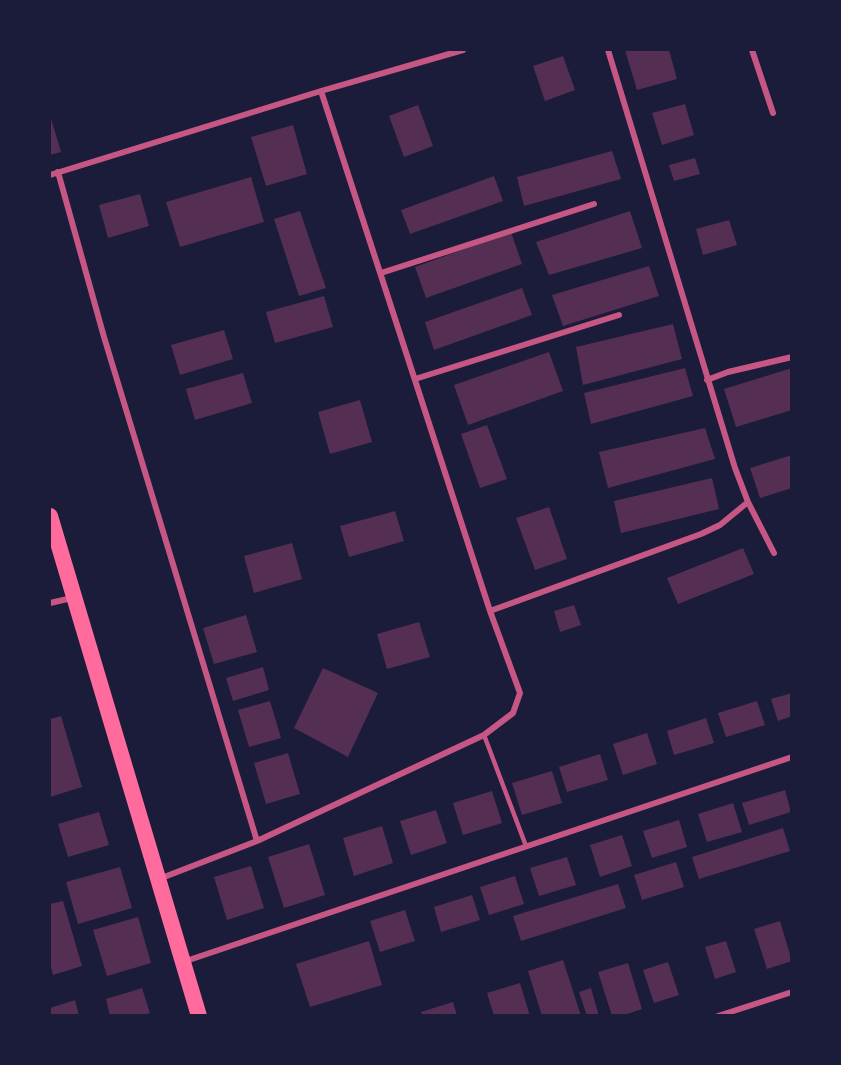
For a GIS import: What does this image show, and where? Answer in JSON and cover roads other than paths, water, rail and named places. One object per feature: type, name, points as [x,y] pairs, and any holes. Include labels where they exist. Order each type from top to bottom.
[{"type":"highway","points":[[50,516],[200,1016]]},
{"type":"street","points":[[50,175],[321,91],[463,50]]},
{"type":"street","points":[[608,50],[735,468],[748,502],[774,553]]},
{"type":"street","points":[[752,50],[773,113]]},
{"type":"street","points":[[158,879],[257,841],[484,735],[513,713],[519,693],[490,611],[321,91]]},
{"type":"street","points":[[58,172],[104,337],[257,841]]},
{"type":"street","points":[[381,273],[594,204]]},
{"type":"street","points":[[415,379],[619,315]]},
{"type":"street","points":[[707,380],[728,372],[792,357]]},
{"type":"street","points":[[490,611],[701,534],[720,525],[748,502]]},
{"type":"street","points":[[50,603],[74,597]]},
{"type":"street","points":[[183,962],[792,757]]},
{"type":"street","points":[[718,1016],[792,992]]},
{"type":"lane","points":[[484,735],[526,846]]}]
